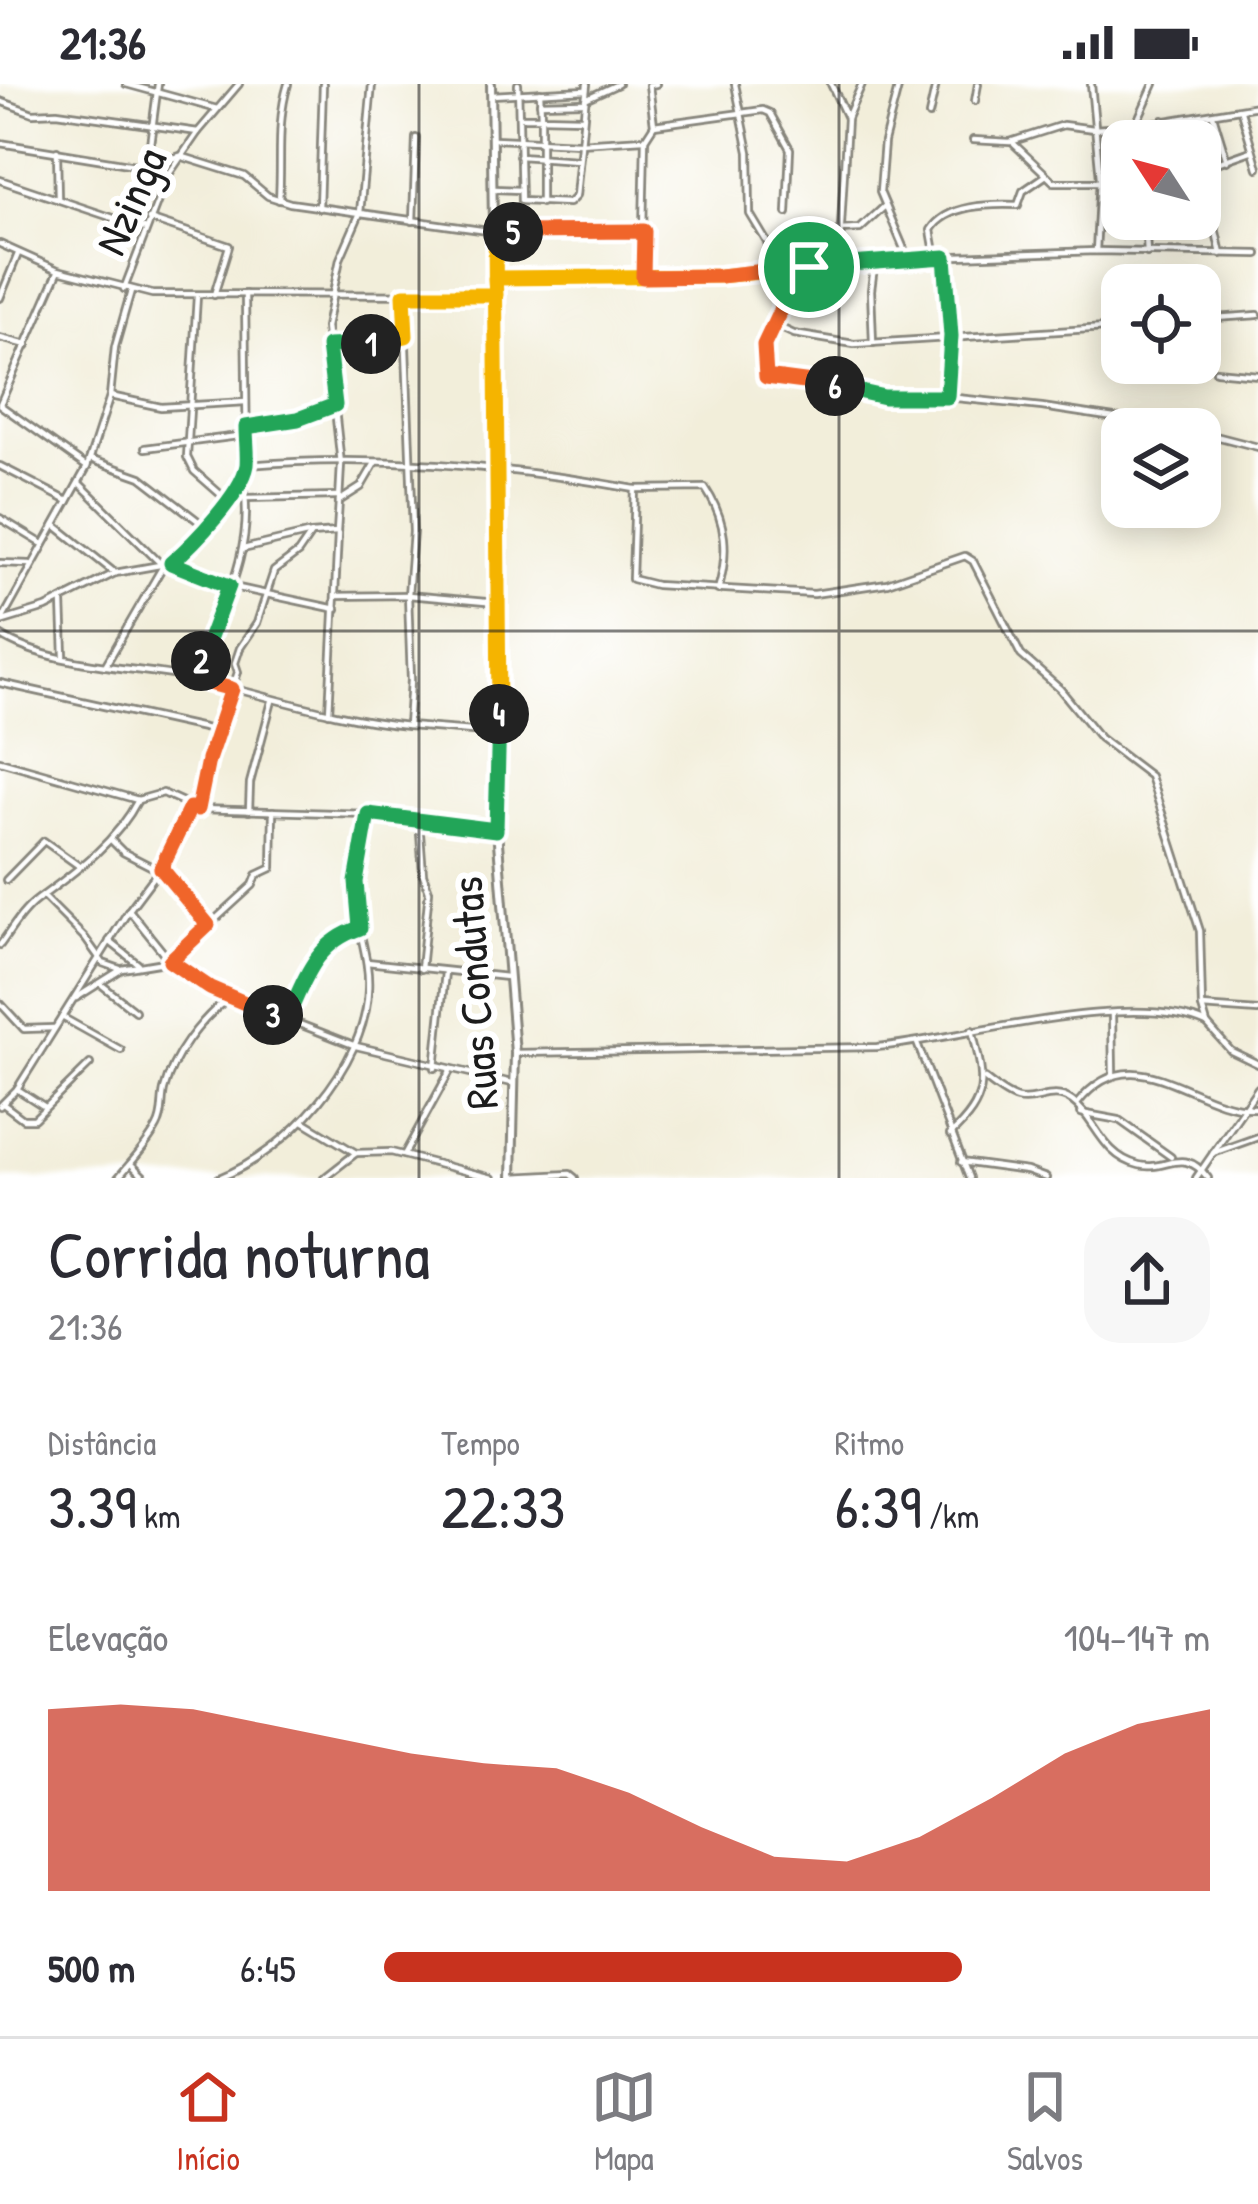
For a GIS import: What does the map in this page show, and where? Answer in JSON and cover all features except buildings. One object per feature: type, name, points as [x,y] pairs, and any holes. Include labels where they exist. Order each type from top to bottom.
[{"type":"street","points":[[126,84],[157,88],[217,109]]},
{"type":"street","name":"Nzinga","points":[[1,621],[89,463],[110,396],[113,357],[149,219],[180,156],[239,84]]},
{"type":"street","points":[[279,200],[278,123],[288,84]]},
{"type":"street","points":[[320,208],[323,84]]},
{"type":"street","points":[[329,713],[340,464],[326,327],[341,254],[360,213],[372,84]]},
{"type":"street","name":"Ruas Condutas","points":[[491,84],[496,189],[496,830],[515,1053],[512,1178]]},
{"type":"street","points":[[492,95],[518,94],[539,93],[586,87],[574,200],[522,202],[518,140],[518,117],[518,94],[518,84]]},
{"type":"street","points":[[537,84],[541,203]]},
{"type":"street","points":[[540,103],[585,100],[618,84]]},
{"type":"street","points":[[643,277],[645,139],[653,125],[651,84]]},
{"type":"street","points":[[735,84],[749,152],[750,214],[783,269],[781,309],[763,352],[766,377],[854,388],[884,397],[947,397],[1101,415]]},
{"type":"street","points":[[832,84],[847,118]]},
{"type":"street","points":[[839,263],[847,118],[862,84]]},
{"type":"street","points":[[899,84],[879,168],[880,192],[908,259]]},
{"type":"street","points":[[928,116],[936,84]]},
{"type":"street","points":[[975,101],[978,84]]},
{"type":"street","points":[[1091,84],[1099,180],[1096,251]]},
{"type":"street","points":[[1137,120],[1154,84]]},
{"type":"street","points":[[147,167],[157,88]]},
{"type":"street","points":[[0,101],[33,112],[198,131]]},
{"type":"street","points":[[1163,120],[1258,106]]},
{"type":"street","points":[[653,125],[767,111],[788,143],[788,213]]},
{"type":"street","points":[[1241,111],[1258,168]]},
{"type":"street","points":[[1213,115],[1226,161]]},
{"type":"street","points":[[518,117],[582,118]]},
{"type":"street","points":[[973,140],[1010,142],[1063,125],[1101,128]]},
{"type":"street","points":[[413,221],[416,138]]},
{"type":"street","points":[[494,140],[645,139]]},
{"type":"street","points":[[1010,142],[1024,149],[1045,176],[1060,184],[1099,180]]},
{"type":"street","points":[[0,143],[147,167],[180,156],[244,176],[279,200],[413,221],[495,232],[644,231]]},
{"type":"street","points":[[58,150],[58,199]]},
{"type":"street","points":[[1221,163],[1251,151]]},
{"type":"street","points":[[519,156],[578,160]]},
{"type":"street","points":[[936,258],[931,230],[937,221],[959,211],[1018,205],[1023,191],[1045,176]]},
{"type":"street","points":[[0,180],[146,229]]},
{"type":"street","points":[[496,189],[520,190]]},
{"type":"street","points":[[839,230],[860,229],[886,206]]},
{"type":"street","points":[[149,219],[229,246],[214,295]]},
{"type":"street","points":[[1146,240],[1147,253]]},
{"type":"street","points":[[1218,240],[1221,254]]},
{"type":"street","points":[[0,244],[58,270],[128,290],[197,296],[496,295]]},
{"type":"street","points":[[495,278],[720,276],[875,260],[1096,251],[1258,254]]},
{"type":"street","points":[[0,298],[18,253]]},
{"type":"street","points":[[945,257],[951,336],[947,397]]},
{"type":"street","points":[[873,344],[875,260]]},
{"type":"street","points":[[58,270],[27,345],[4,385],[0,404],[89,463],[141,477],[206,527]]},
{"type":"street","points":[[1,621],[62,602],[116,574],[171,563],[227,500],[247,465],[245,294]]},
{"type":"street","points":[[404,295],[413,532],[408,726]]},
{"type":"street","points":[[197,296],[190,466],[227,500]]},
{"type":"street","points":[[1221,318],[1258,315]]},
{"type":"street","points":[[772,324],[794,334],[873,344],[1101,328]]},
{"type":"street","points":[[328,346],[406,336]]},
{"type":"street","points":[[0,338],[27,345]]},
{"type":"street","points":[[1221,371],[1258,375]]},
{"type":"street","points":[[110,396],[157,406],[246,402]]},
{"type":"street","points":[[246,427],[298,419],[335,405]]},
{"type":"street","points":[[145,448],[246,435]]},
{"type":"street","points":[[1221,437],[1258,446]]},
{"type":"street","points":[[246,498],[339,499],[361,488],[376,462]]},
{"type":"street","points":[[247,465],[376,462],[495,467],[635,489],[705,488],[724,536],[725,563],[718,590]]},
{"type":"street","points":[[0,466],[68,501]]},
{"type":"street","points":[[194,679],[243,549],[246,498],[242,478]]},
{"type":"street","points":[[79,483],[163,566]]},
{"type":"street","points":[[635,489],[632,579],[718,590],[814,594],[887,583],[961,557],[971,559],[1021,655],[1060,689],[1100,738],[1150,776],[1200,931],[1202,1007],[1207,1024],[1231,1051],[1258,1064]]},
{"type":"street","points":[[0,518],[43,544]]},
{"type":"street","points":[[55,525],[116,574]]},
{"type":"street","points":[[243,549],[338,532]]},
{"type":"street","points":[[4,1103],[160,869],[194,808],[232,689],[240,648],[257,623],[276,568],[298,553],[311,534]]},
{"type":"street","points":[[0,563],[32,564]]},
{"type":"street","points":[[171,563],[229,586],[336,609]]},
{"type":"street","points":[[11,566],[24,581]]},
{"type":"street","points":[[106,666],[163,566]]},
{"type":"street","points":[[335,596],[408,595],[497,603]]},
{"type":"street","points":[[62,602],[64,656]]},
{"type":"street","points":[[0,635],[20,646],[106,666],[194,679],[329,713],[498,734]]},
{"type":"street","points":[[0,683],[218,731]]},
{"type":"street","points":[[249,811],[250,783],[272,700]]},
{"type":"street","points":[[0,761],[138,800],[157,792],[194,808],[368,814],[496,830]]},
{"type":"street","points":[[0,944],[26,910],[126,824],[138,800]]},
{"type":"street","points":[[43,896],[106,966],[122,969],[170,961],[253,885],[257,875],[272,868],[273,811]]},
{"type":"street","points":[[219,1178],[268,1154],[303,1121],[356,1046],[369,994],[356,882],[368,814]]},
{"type":"street","points":[[419,820],[429,891],[421,969]]},
{"type":"street","points":[[111,839],[123,851],[160,869],[208,925]]},
{"type":"street","points":[[6,880],[44,842],[80,866]]},
{"type":"street","points":[[129,910],[170,961],[229,997],[356,1046],[515,1084]]},
{"type":"street","points":[[286,1020],[320,952],[339,935],[360,928]]},
{"type":"street","points":[[109,941],[140,966]]},
{"type":"street","points":[[367,962],[506,976]]},
{"type":"street","points":[[76,998],[122,969]]},
{"type":"street","points":[[435,1068],[445,971]]},
{"type":"street","points":[[102,985],[135,1011]]},
{"type":"street","points":[[118,1178],[158,1125],[164,1090],[188,1042],[207,1015],[229,997]]},
{"type":"street","points":[[0,1003],[28,1031],[56,1028]]},
{"type":"street","points":[[1202,1007],[1258,1011]]},
{"type":"street","points":[[515,1053],[917,1043],[972,1030],[1112,1014],[1167,1012],[1207,1024]]},
{"type":"street","points":[[1112,1014],[1113,1074]]},
{"type":"street","points":[[62,1017],[121,1051]]},
{"type":"street","points":[[950,1135],[971,1114],[985,1079],[972,1030]]},
{"type":"street","points":[[917,1043],[969,1178]]},
{"type":"street","points":[[0,1094],[4,1103],[27,1120],[34,1119],[89,1064]]},
{"type":"street","points":[[404,1156],[450,1071]]},
{"type":"street","points":[[1077,1104],[1095,1083],[1113,1074],[1161,1078],[1256,1109]]},
{"type":"street","points":[[985,1079],[1015,1099],[1054,1094],[1077,1104],[1095,1134],[1136,1164],[1173,1159]]},
{"type":"street","points":[[1196,1178],[1258,1088]]},
{"type":"street","points":[[16,1089],[45,1108]]},
{"type":"street","points":[[1250,1099],[1256,1109]]},
{"type":"street","points":[[1081,1113],[1118,1120],[1208,1178]]},
{"type":"street","points":[[303,1121],[356,1153]]},
{"type":"street","points":[[1214,1153],[1258,1137]]},
{"type":"street","points":[[324,1178],[356,1153],[379,1150],[492,1178]]},
{"type":"street","points":[[961,1162],[1044,1178]]},
{"type":"street","points":[[132,1165],[145,1178]]},
{"type":"street","points":[[442,1168],[443,1178]]},
{"type":"street","points":[[512,1178],[570,1174],[575,1178]]},
{"type":"route","points":[[809,267],[783,269],[720,276],[643,277],[495,278],[496,295],[404,295],[406,336],[328,346],[335,405],[298,419],[246,427],[247,465],[242,478],[206,527],[171,563],[229,586],[194,679],[232,689],[208,760],[198,809],[190,808],[161,868],[208,925],[170,961],[210,988],[286,1020],[320,952],[339,935],[360,928],[356,882],[368,814],[496,830],[500,654],[495,467],[496,295],[495,278],[495,232],[644,231],[643,277],[783,269],[781,309],[764,345],[766,377],[854,388],[872,396],[947,397],[951,336],[945,257],[809,267]]}]
